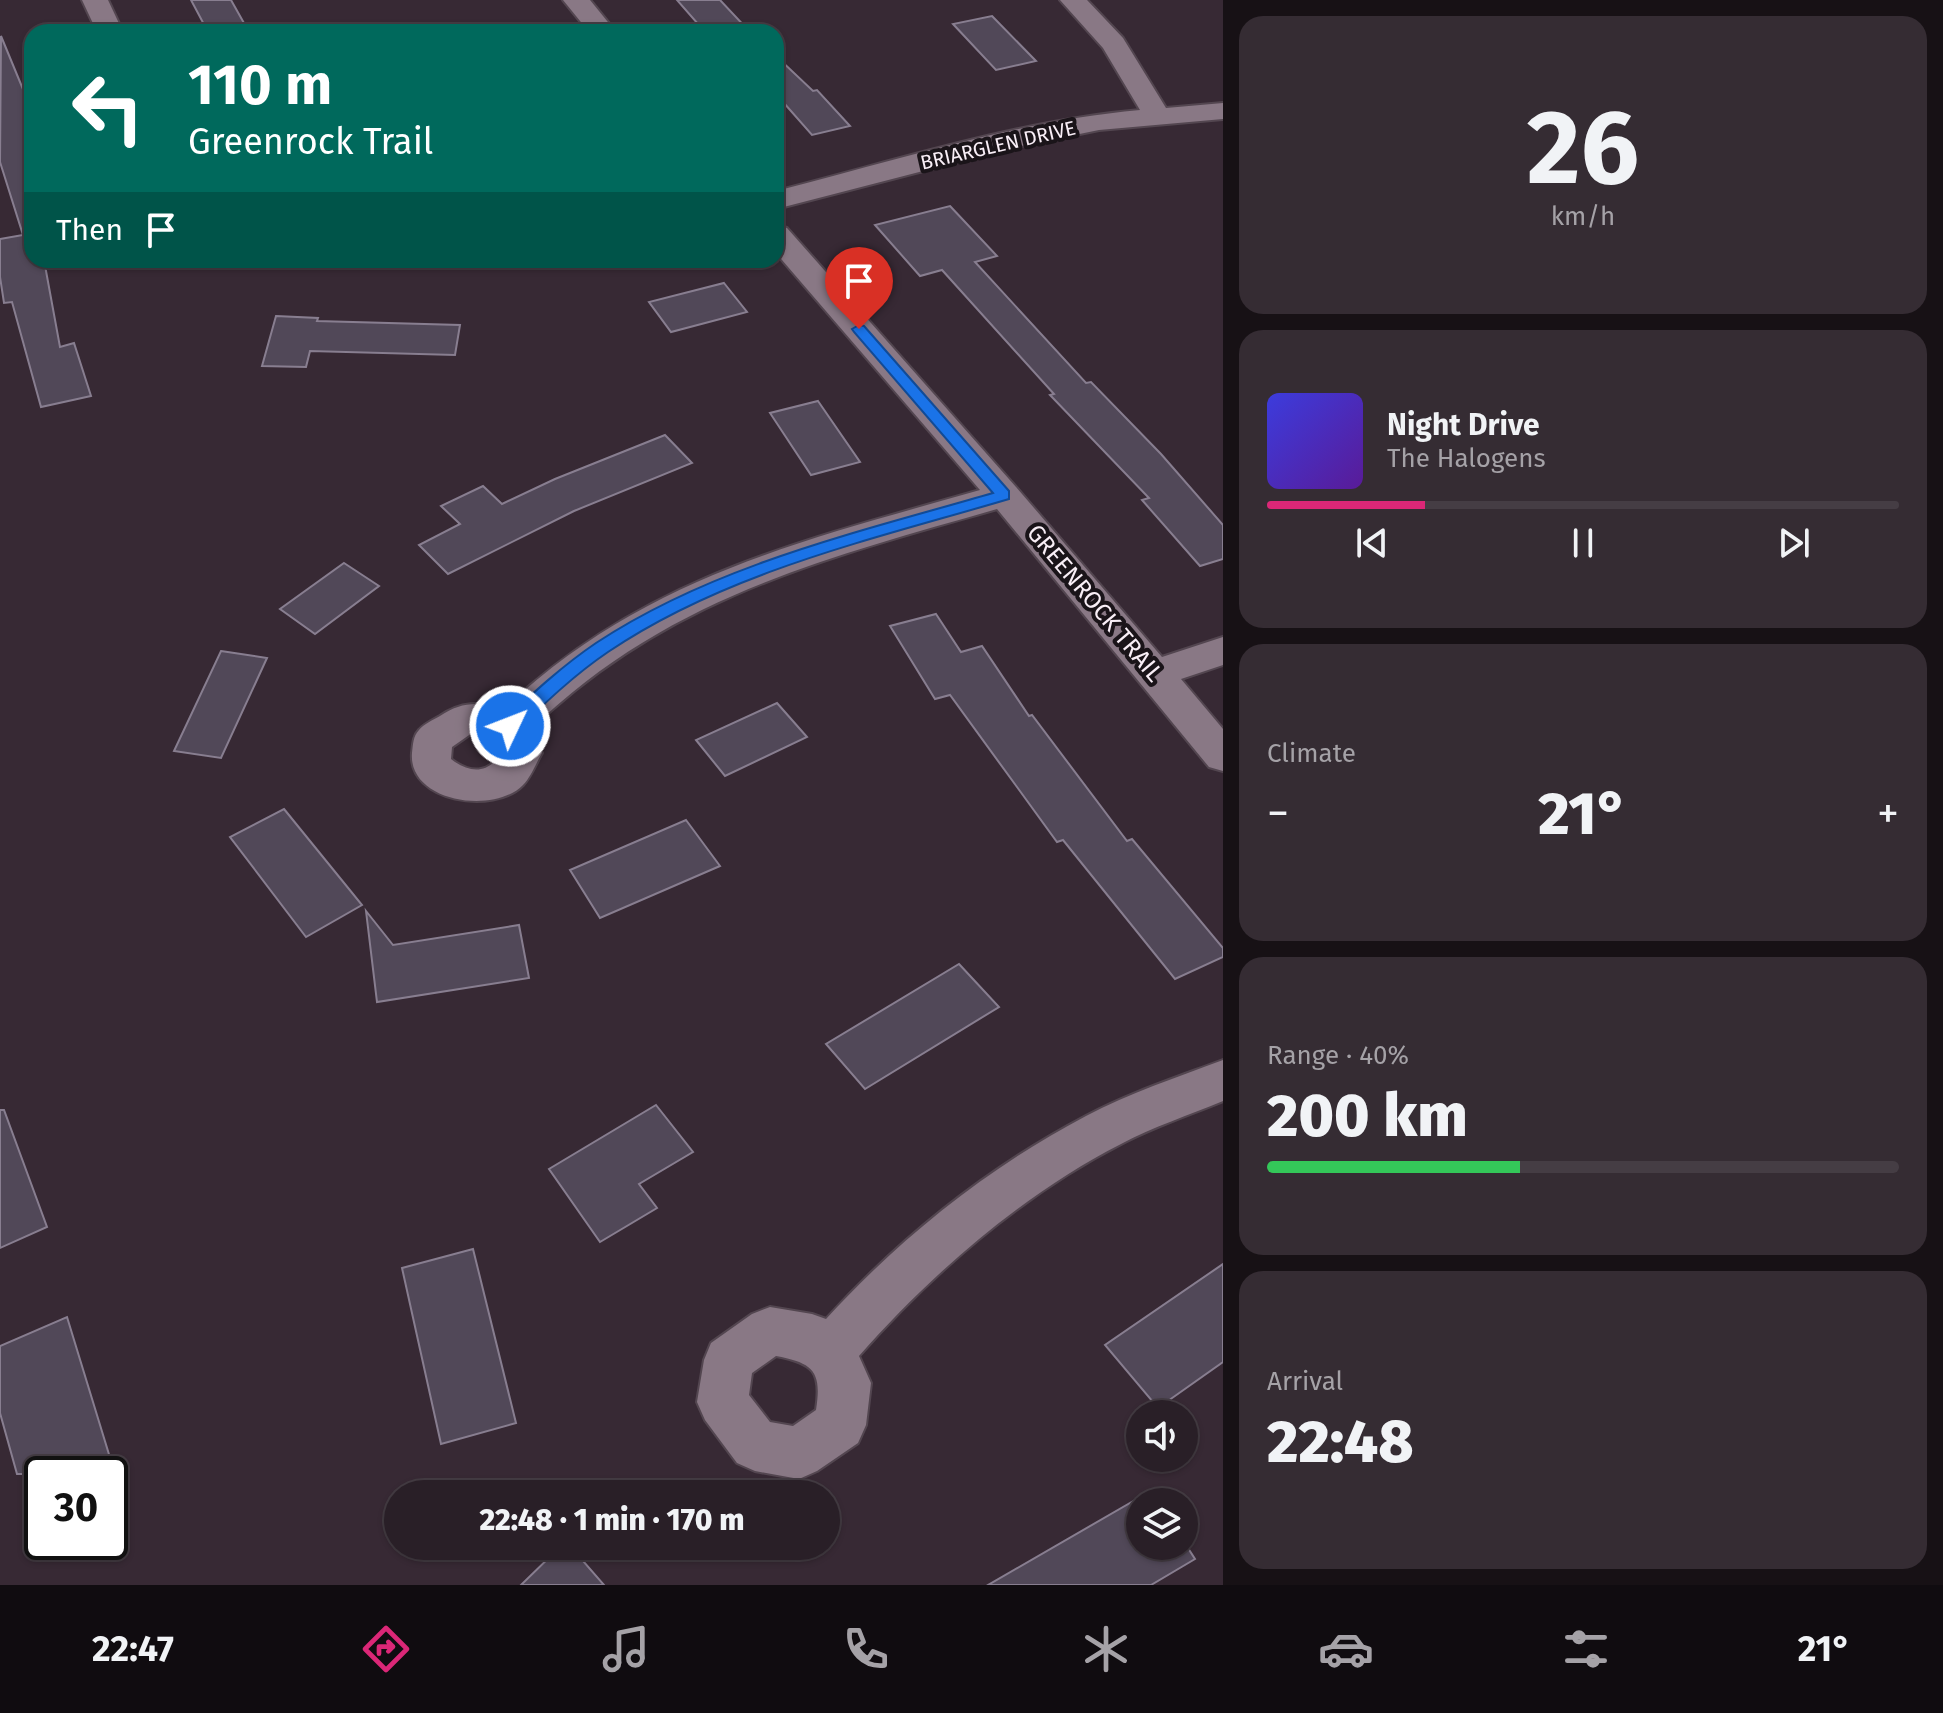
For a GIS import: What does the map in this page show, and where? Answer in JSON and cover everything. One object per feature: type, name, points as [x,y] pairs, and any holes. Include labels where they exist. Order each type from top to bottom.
[{"type":"street","points":[[95,0],[106,24]]},
{"type":"street","points":[[576,0],[596,24]]},
{"type":"street","points":[[1073,0],[1114,44],[1157,116]]},
{"type":"street","name":"BRIARGLEN DRIVE","points":[[784,198],[1014,139],[1099,122],[1223,111]]},
{"type":"street","name":"GREENROCK TRAIL","points":[[784,243],[1004,495],[1223,756]]},
{"type":"street","points":[[510,726],[562,677],[605,646],[705,592],[822,549],[1004,495]]},
{"type":"street","points":[[1154,674],[1223,651]]},
{"type":"street","points":[[830,1352],[889,1286],[1023,1177],[1105,1129],[1223,1080]]},
{"type":"building","points":[[191,0],[231,0],[244,24],[204,24]]},
{"type":"building","points":[[677,0],[720,0],[742,24],[698,24]]},
{"type":"building","points":[[992,16],[1036,61],[996,70],[953,24]]},
{"type":"building","points":[[1,36],[24,92],[24,268],[45,268],[60,347],[74,343],[91,396],[41,407],[12,302],[4,303],[0,239],[23,235],[0,162]]},
{"type":"building","points":[[784,64],[813,91],[817,90],[850,126],[812,135],[784,103]]},
{"type":"building","points":[[950,206],[997,256],[975,262],[1086,383],[1091,382],[1161,454],[1223,525],[1223,559],[1200,566],[1142,500],[1149,498],[1050,395],[1054,394],[942,270],[920,276],[875,225]]},
{"type":"building","points":[[724,283],[747,312],[671,332],[649,302]]},
{"type":"building","points":[[276,316],[318,318],[317,321],[460,325],[455,355],[310,351],[306,367],[262,366]]},
{"type":"building","points":[[818,401],[860,462],[811,475],[770,413]]},
{"type":"building","points":[[665,435],[692,463],[574,511],[448,574],[419,545],[460,524],[441,506],[483,486],[502,504]]},
{"type":"building","points":[[344,563],[379,586],[315,634],[280,609]]},
{"type":"building","points":[[936,614],[961,652],[982,646],[1029,716],[1032,715],[1127,841],[1132,839],[1223,948],[1223,957],[1175,979],[1063,840],[1057,842],[950,695],[935,699],[890,626]]},
{"type":"building","points":[[221,651],[267,658],[221,758],[174,751]]},
{"type":"building","points":[[777,703],[807,737],[725,776],[696,740]]},
{"type":"building","points":[[284,809],[362,905],[306,937],[230,837]]},
{"type":"building","points":[[686,820],[720,866],[600,918],[570,870]]},
{"type":"building","points":[[366,911],[393,945],[519,925],[529,978],[377,1002]]},
{"type":"building","points":[[959,964],[999,1007],[865,1089],[826,1044]]},
{"type":"building","points":[[656,1105],[693,1152],[639,1184],[657,1208],[600,1242],[549,1169]]},
{"type":"building","points":[[0,1110],[4,1110],[47,1227],[0,1248]]},
{"type":"building","points":[[473,1249],[516,1423],[441,1444],[402,1268]]},
{"type":"building","points":[[1223,1264],[1223,1362],[1169,1400],[1151,1400],[1105,1345]]},
{"type":"building","points":[[67,1317],[109,1456],[24,1456],[24,1474],[17,1474],[0,1413],[0,1346]]},
{"type":"building","points":[[1126,1505],[1126,1560],[1193,1560],[1151,1585],[988,1585]]},
{"type":"building","points":[[547,1560],[582,1560],[604,1585],[521,1585]]},
{"type":"route","points":[[510,726],[562,677],[605,646],[705,592],[822,549],[1004,495],[859,329]]}]
